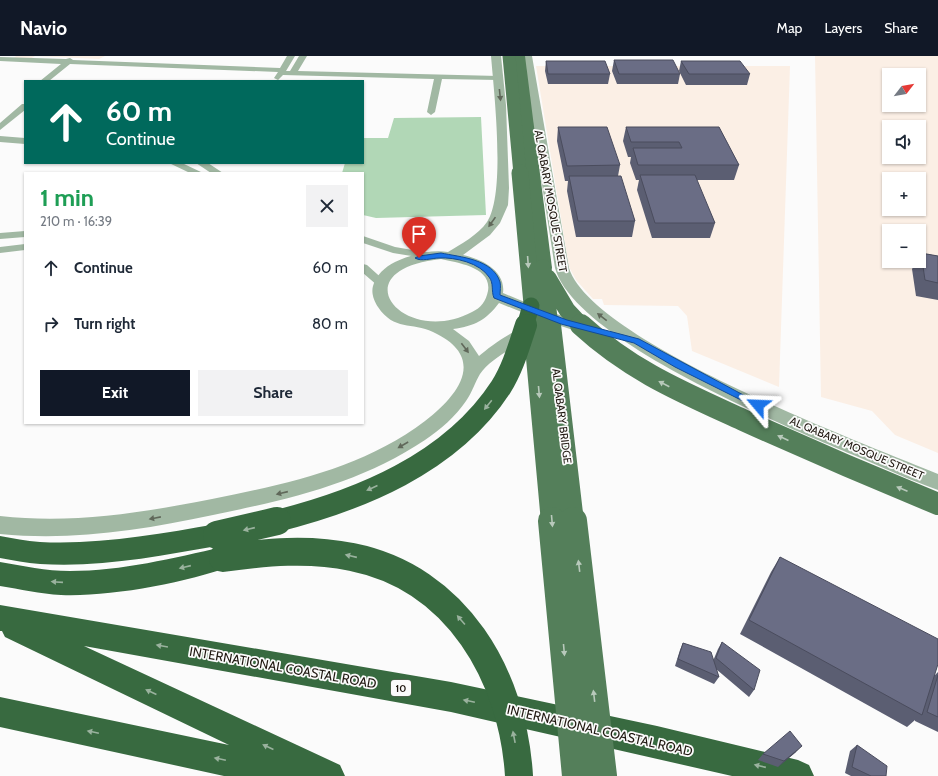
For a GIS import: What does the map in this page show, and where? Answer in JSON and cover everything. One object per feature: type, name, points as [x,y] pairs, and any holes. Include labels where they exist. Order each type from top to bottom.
[{"type":"highway","points":[[0,574],[42,581],[95,582],[151,575],[274,523],[348,498],[403,474],[444,447],[477,418],[501,387],[515,356],[531,306]]},
{"type":"highway","points":[[0,546],[40,553],[82,552],[146,547],[220,547],[266,551],[309,550],[330,552],[357,558],[393,570],[434,594],[453,611],[469,630],[484,652],[496,676],[514,736],[519,776]]},
{"type":"highway","name":"INTERNATIONAL COASTAL ROAD","points":[[0,618],[451,697],[657,742],[798,776]]},
{"type":"highway","points":[[0,621],[329,776]]},
{"type":"highway","points":[[0,712],[299,776]]},
{"type":"main road","name":"AL QABARY BRIDGE","points":[[509,56],[523,198],[531,306],[576,776]]},
{"type":"main road","name":"AL QABARY BRIDGE","points":[[519,56],[603,776]]},
{"type":"main road","points":[[543,268],[560,300],[573,316],[594,337],[630,365],[684,394],[938,504]]},
{"type":"street","points":[[45,80],[70,63],[84,56]]},
{"type":"street","points":[[280,75],[291,56]]},
{"type":"street","points":[[293,73],[303,56]]},
{"type":"street","points":[[452,256],[485,232],[493,223],[501,205],[503,188],[500,105],[496,56]]},
{"type":"street","name":"AL QABARY MOSQUE STREET","points":[[527,56],[559,256],[565,278],[570,287],[590,307],[637,341],[710,382],[784,418],[938,482]]},
{"type":"street","points":[[0,59],[280,75],[293,73],[498,78]]},
{"type":"street","points":[[0,64],[70,63]]},
{"type":"street","points":[[56,80],[70,63]]},
{"type":"street","points":[[431,112],[439,76]]},
{"type":"street","points":[[0,116],[24,102]]},
{"type":"street","points":[[0,127],[24,102]]},
{"type":"street","points":[[0,134],[24,135]]},
{"type":"street","points":[[0,139],[24,141]]},
{"type":"street","points":[[176,164],[196,172]]},
{"type":"street","points":[[203,164],[216,172]]},
{"type":"street","points":[[0,236],[24,234]]},
{"type":"street","points":[[364,239],[393,250],[430,256],[452,256],[472,261],[487,270],[496,282],[496,296],[488,310],[470,321],[446,326],[433,326],[410,322],[391,312],[382,299],[382,284],[391,271],[408,261],[430,256]]},
{"type":"street","points":[[0,250],[24,247]]},
{"type":"street","points":[[364,268],[382,284]]},
{"type":"street","points":[[496,296],[564,322],[637,341]]},
{"type":"street","points":[[473,371],[491,353],[512,339],[537,329],[564,322]]},
{"type":"street","points":[[0,525],[51,529],[76,529],[126,524],[263,497],[316,483],[387,454],[435,424],[456,404],[470,382],[473,371],[473,362],[465,347],[452,335],[433,326]]},
{"type":"shaded area","points":[[16,56],[35,56],[32,58],[14,58]]},
{"type":"shaded area","points":[[35,56],[105,56],[99,59]]},
{"type":"shaded area","points":[[815,56],[938,56],[938,453],[895,435],[872,411],[821,397]]},
{"type":"shaded area","points":[[536,66],[790,66],[779,387],[692,351],[687,316],[678,306],[604,305],[602,299],[593,299],[576,280],[569,267]]},
{"type":"green space","points":[[481,117],[486,215],[376,218],[364,215],[364,172],[342,172],[345,164],[364,164],[364,138],[388,138],[394,118]]},
{"type":"building","points":[[614,60],[673,60],[680,74],[619,74]]},
{"type":"building","points":[[546,61],[605,61],[610,74],[548,74]]},
{"type":"building","points":[[681,61],[740,61],[750,74],[689,74]]},
{"type":"building","points":[[558,127],[607,127],[620,165],[567,166]]},
{"type":"building","points":[[626,127],[719,127],[739,165],[638,165],[633,148],[682,148],[679,142],[631,142]]},
{"type":"building","points":[[640,175],[695,175],[715,223],[655,223]]},
{"type":"building","points":[[569,176],[621,176],[635,221],[578,221]]},
{"type":"building","points":[[926,254],[938,256],[938,283],[925,280],[923,268],[926,268]]},
{"type":"building","points":[[780,557],[938,639],[938,664],[922,715],[749,620]]},
{"type":"building","points":[[722,642],[760,670],[754,690],[716,658]]},
{"type":"building","points":[[683,643],[711,652],[719,677],[678,659]]},
{"type":"building","points":[[938,675],[938,717],[927,712]]},
{"type":"building","points":[[790,731],[802,746],[784,761],[763,754]]},
{"type":"building","points":[[857,745],[887,766],[886,776],[871,776],[852,767]]},
{"type":"route","points":[[419,258],[441,255],[472,261],[487,270],[492,276],[496,282],[496,296],[564,322],[637,341],[710,382],[758,405]]}]
